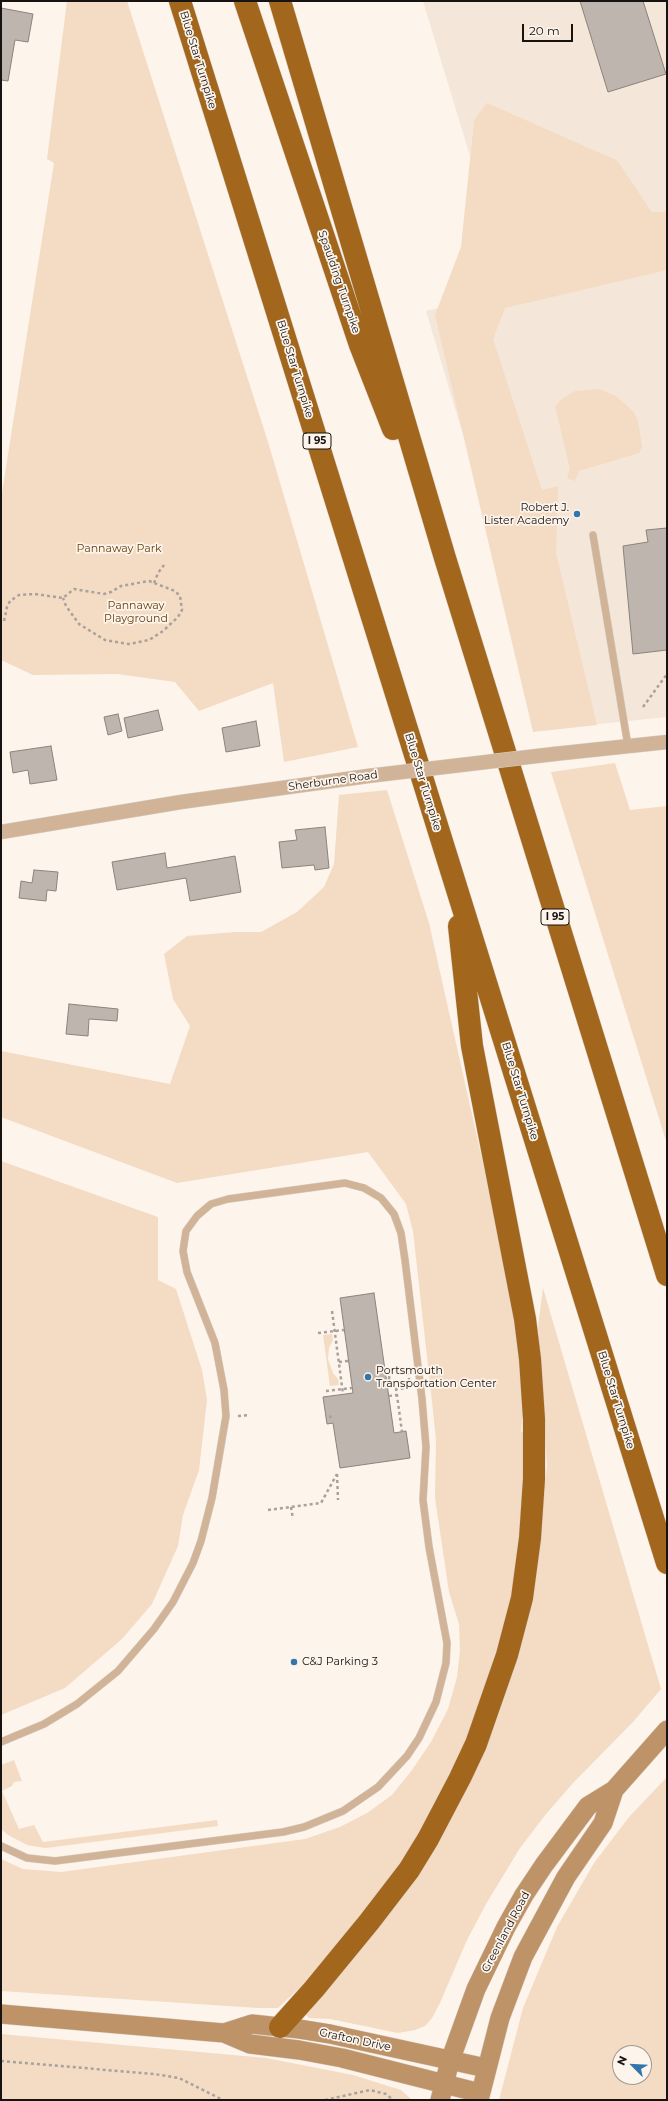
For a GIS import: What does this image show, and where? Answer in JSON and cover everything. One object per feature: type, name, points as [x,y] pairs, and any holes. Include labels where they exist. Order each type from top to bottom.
[{"type":"highway","name":"Blue Star Turnpike","points":[[180,1],[667,1563]]},
{"type":"highway","name":"Spaulding Turnpike","points":[[245,1],[360,345],[445,558]]},
{"type":"highway","name":"I 95","points":[[280,1],[445,558],[667,1275]]},
{"type":"highway","points":[[280,2027],[314,1989],[369,1922],[409,1870],[428,1839],[476,1744],[507,1655],[522,1598],[530,1538],[534,1479],[534,1418],[530,1359],[525,1319],[472,1046],[454,881]]},
{"type":"main road","name":"Greenland Road","points":[[442,2092],[463,2021],[503,1933],[524,1895],[544,1865],[588,1806],[614,1790],[667,1730]]},
{"type":"main road","name":"Greenland Road","points":[[480,2097],[486,2068],[500,2018],[523,1957],[562,1883],[582,1850],[603,1823],[614,1790]]},
{"type":"main road","name":"Grafton Drive","points":[[1,2014],[224,2033],[250,2044],[299,2050],[342,2058],[442,2092],[480,2097]]},
{"type":"main road","name":"Grafton Drive","points":[[224,2033],[252,2024],[280,2027],[330,2034],[486,2068]]},
{"type":"street","name":"Sherburne Road","points":[[1,832],[181,802],[368,776],[667,742]]},
{"type":"lane","points":[[593,535],[628,746]]},
{"type":"lane","points":[[1,1742],[44,1724],[77,1704],[118,1671],[154,1630],[173,1602],[193,1563],[208,1520],[226,1416],[224,1390],[215,1343],[187,1272],[183,1251],[186,1231],[197,1216],[211,1204],[228,1199],[345,1183],[364,1188],[381,1198],[394,1214],[401,1233],[422,1399],[426,1447],[423,1500],[447,1643],[444,1670],[436,1702],[419,1738],[407,1756],[378,1787],[343,1811],[304,1827],[283,1832],[55,1861],[41,1861],[27,1858],[1,1846]]},
{"type":"path","points":[[154,583],[158,573],[164,566]]},
{"type":"path","points":[[4,620],[6,607],[10,601],[19,594],[35,594],[63,598],[74,589],[104,594],[134,582],[149,581],[175,591],[180,596],[182,610],[178,617],[163,631],[149,640],[129,644],[105,640],[87,630],[74,618],[63,598]]},
{"type":"path","points":[[643,707],[667,674]]},
{"type":"path","points":[[332,1311],[343,1394]]},
{"type":"path","points":[[318,1333],[344,1330]]},
{"type":"path","points":[[338,1362],[348,1361]]},
{"type":"path","points":[[396,1388],[404,1388],[408,1384],[409,1379],[404,1371],[395,1370],[391,1374],[391,1384],[396,1388],[402,1432]]},
{"type":"path","points":[[326,1391],[352,1388]]},
{"type":"path","points":[[389,1396],[397,1395]]},
{"type":"path","points":[[238,1416],[249,1415]]},
{"type":"path","points":[[329,1417],[335,1416]]},
{"type":"path","points":[[268,1510],[321,1503],[337,1474],[338,1500]]},
{"type":"path","points":[[291,1507],[293,1519]]},
{"type":"path","points":[[1,2061],[154,2074],[179,2078],[224,2100]]},
{"type":"path","points":[[326,2100],[370,2090],[386,2094],[393,2100]]},
{"type":"shaded area","points":[[423,1],[667,1],[667,211],[652,212],[618,161],[474,120],[470,156]]},
{"type":"shaded area","name":"Robert J. Lister Academy","points":[[667,257],[667,717],[551,729],[426,311]]},
{"type":"green space","name":"Pannaway Park","points":[[67,1],[127,1],[268,442],[358,747],[284,762],[273,683],[199,711],[175,682],[117,674],[33,675],[1,660],[1,499],[54,163],[47,159]]},
{"type":"green space","points":[[487,103],[618,161],[652,212],[667,211],[667,270],[505,308],[493,339],[542,490],[558,486],[556,553],[597,725],[533,732],[435,315],[461,247],[474,120]]},
{"type":"green space","points":[[599,389],[616,396],[634,412],[638,421],[642,447],[639,453],[579,471],[575,481],[567,478],[570,469],[555,406],[562,399],[575,391]]},
{"type":"green space","points":[[615,763],[630,810],[667,806],[667,1144],[551,772]]},
{"type":"green space","points":[[387,790],[429,923],[513,1297],[524,1401],[521,1432],[527,1432],[523,1536],[505,1634],[468,1739],[431,1815],[398,1868],[315,1973],[278,2008],[258,2008],[1,1991],[1,1859],[23,1869],[61,1872],[305,1839],[340,1827],[367,1813],[392,1795],[412,1770],[431,1742],[448,1709],[457,1677],[460,1650],[459,1624],[449,1592],[435,1498],[436,1440],[413,1231],[406,1204],[368,1152],[177,1183],[1,1117],[1,1051],[170,1084],[190,1026],[173,999],[164,954],[187,936],[235,932],[261,932],[297,912],[324,887],[334,864],[339,795]]},
{"type":"green space","points":[[1,1161],[158,1217],[158,1280],[176,1289],[202,1370],[207,1400],[199,1470],[183,1515],[178,1546],[152,1604],[122,1639],[65,1688],[1,1715]]},
{"type":"green space","points":[[543,1288],[661,1689],[633,1722],[574,1782],[546,1814],[520,1848],[486,1904],[467,1940],[440,2003],[432,2018],[425,2026],[415,2030],[398,2033],[330,2019],[309,2018],[305,2014],[425,1861],[539,1541],[547,1466],[538,1326]]},
{"type":"green space","points":[[332,1334],[333,1340],[329,1348],[328,1359],[333,1373],[338,1379],[339,1385],[330,1386],[323,1335]]},
{"type":"green space","points":[[14,1760],[22,1781],[14,1782],[12,1786],[2,1791],[19,1829],[34,1825],[43,1842],[217,1820],[218,1826],[45,1848],[27,1845],[8,1835],[1,1829],[1,1765]]},
{"type":"green space","points":[[667,1777],[667,2100],[499,2100],[523,2008],[557,1927],[594,1863],[629,1817]]},
{"type":"green space","points":[[1,2034],[266,2058],[353,2075],[401,2090],[412,2100],[1,2100]]},
{"type":"building","points":[[580,1],[643,1],[666,74],[608,92]]},
{"type":"building","points":[[1,8],[33,14],[28,42],[15,40],[8,81],[1,80]]},
{"type":"building","points":[[667,528],[667,650],[633,654],[623,546],[648,542],[646,530]]},
{"type":"building","points":[[158,710],[163,730],[128,738],[124,718]]},
{"type":"building","points":[[118,714],[122,731],[108,735],[104,717]]},
{"type":"building","points":[[256,721],[260,746],[226,752],[222,728]]},
{"type":"building","points":[[51,746],[57,780],[30,784],[28,770],[13,773],[10,752]]},
{"type":"building","points":[[325,827],[329,868],[315,870],[314,865],[282,868],[279,842],[297,840],[295,830]]},
{"type":"building","points":[[165,853],[167,868],[235,856],[241,892],[190,901],[186,878],[117,890],[112,862]]},
{"type":"building","points":[[34,870],[58,872],[56,891],[47,890],[46,901],[19,898],[21,881],[32,883]]},
{"type":"building","points":[[69,1004],[118,1009],[117,1021],[89,1019],[88,1036],[66,1034]]},
{"type":"building","name":"Portsmouth Transportation Center","points":[[374,1293],[394,1433],[406,1431],[410,1458],[340,1468],[333,1423],[327,1424],[323,1397],[353,1393],[340,1298]]},
{"type":"place","name":"Robert J. Lister Academy","points":[[577,514]]},
{"type":"place","name":"Portsmouth Transportation Center","points":[[368,1377]]},
{"type":"place","name":"C&J Parking 3","points":[[294,1662]]},
{"type":"park label","name":"Pannaway Playground","points":[[136,612]]}]
